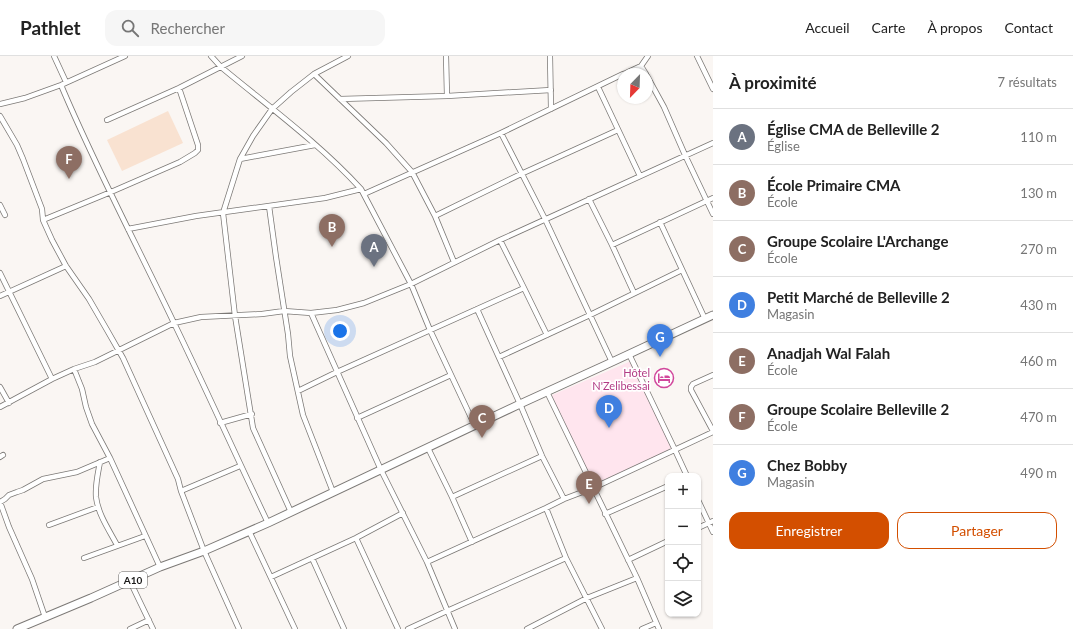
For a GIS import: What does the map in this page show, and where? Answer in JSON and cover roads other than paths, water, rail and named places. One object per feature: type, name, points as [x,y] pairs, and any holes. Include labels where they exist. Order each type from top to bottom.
[{"type":"main road","name":"A10","points":[[17,629],[160,567],[204,551],[268,523],[713,315]]},
{"type":"street","points":[[54,56],[73,114],[174,322],[240,466],[268,523]]},
{"type":"street","points":[[0,104],[25,98],[64,83],[125,56]]},
{"type":"street","points":[[211,56],[221,67],[315,145],[352,179],[362,192],[411,284],[430,330],[475,426]]},
{"type":"street","points":[[107,120],[179,88],[242,56]]},
{"type":"street","points":[[291,512],[253,428],[252,414],[235,316],[223,213],[240,159],[253,136],[272,109],[314,74],[348,56]]},
{"type":"street","points":[[446,56],[447,96]]},
{"type":"street","points":[[550,56],[551,109]]},
{"type":"street","points":[[636,68],[641,66],[648,56]]},
{"type":"street","points":[[697,56],[713,87]]},
{"type":"street","points":[[314,74],[386,143],[412,172],[435,216],[454,262]]},
{"type":"street","points":[[128,229],[196,216],[362,192],[501,133],[617,77]]},
{"type":"street","points":[[598,87],[640,176]]},
{"type":"street","points":[[653,87],[664,107],[713,214]]},
{"type":"street","points":[[43,220],[180,162],[195,153],[198,150],[198,145],[179,88]]},
{"type":"street","points":[[340,98],[447,96],[551,90]]},
{"type":"street","points":[[0,116],[17,145],[42,209],[43,220],[52,240],[66,266],[88,299],[118,350],[178,479],[181,491],[204,551],[239,629]]},
{"type":"street","points":[[435,216],[521,174],[618,130]]},
{"type":"street","points":[[501,133],[545,220],[612,362]]},
{"type":"street","points":[[0,407],[52,379],[74,369],[95,362],[174,322],[201,317],[235,316],[284,311],[311,313],[337,310],[364,303],[411,284],[500,240],[713,143]]},
{"type":"street","points":[[240,159],[315,145]]},
{"type":"street","points":[[612,246],[713,198]]},
{"type":"street","points":[[589,199],[634,293]]},
{"type":"street","points":[[0,205],[5,215]]},
{"type":"street","points":[[269,206],[290,356],[303,415],[333,492]]},
{"type":"street","points":[[660,222],[705,319]]},
{"type":"street","points":[[500,240],[547,335]]},
{"type":"street","points":[[0,296],[66,266]]},
{"type":"street","points":[[499,357],[682,270]]},
{"type":"street","points":[[0,273],[52,379]]},
{"type":"street","points":[[298,391],[524,288]]},
{"type":"street","points":[[477,309],[542,456],[564,499]]},
{"type":"street","points":[[311,313],[381,470],[427,562],[446,611],[455,629]]},
{"type":"street","points":[[629,354],[686,473]]},
{"type":"street","points":[[74,369],[82,390],[88,415],[110,458],[160,567]]},
{"type":"street","points":[[357,418],[451,375]]},
{"type":"street","points":[[427,562],[564,499],[593,488],[713,432],[691,390],[691,387],[693,384],[713,375]]},
{"type":"street","points":[[0,387],[9,403]]},
{"type":"street","points":[[547,392],[637,578],[658,629]]},
{"type":"street","points":[[220,423],[252,414]]},
{"type":"street","points":[[428,448],[472,542]]},
{"type":"street","points":[[452,497],[542,456]]},
{"type":"street","points":[[45,617],[32,579],[9,527],[0,502],[9,495],[24,490],[44,479],[77,472],[110,458]]},
{"type":"street","points":[[100,462],[96,485],[98,507],[117,546]]},
{"type":"street","points":[[181,491],[240,466]]},
{"type":"street","points":[[605,514],[665,487]]},
{"type":"street","points":[[701,505],[711,522],[713,532]]},
{"type":"street","points":[[49,525],[98,507]]},
{"type":"street","points":[[546,508],[566,558],[602,629]]},
{"type":"street","points":[[271,577],[356,538],[403,513]]},
{"type":"street","points":[[701,527],[711,522]]},
{"type":"street","points":[[249,531],[295,629]]},
{"type":"street","points":[[84,558],[145,536]]},
{"type":"street","points":[[356,538],[398,629]]},
{"type":"street","points":[[628,560],[665,542]]},
{"type":"street","points":[[312,558],[344,629]]},
{"type":"street","points":[[408,629],[566,558]]},
{"type":"street","points":[[527,629],[586,598],[637,578]]},
{"type":"street","points":[[130,581],[153,629]]},
{"type":"street","points":[[130,629],[149,620]]},
{"type":"street","points":[[642,629],[656,623]]},
{"type":"place","name":"Groupe Scolaire Belleville 2","points":[[69,179]]},
{"type":"place","name":"École Primaire CMA","points":[[332,247]]},
{"type":"place","name":"Église CMA de Belleville 2","points":[[374,267]]},
{"type":"place","name":"Chez Bobby","points":[[660,357]]},
{"type":"place","name":"Hôtel N'Zelibessai","points":[[664,378]]},
{"type":"place","name":"Petit Marché de Belleville 2","points":[[609,428]]},
{"type":"place","name":"Groupe Scolaire L'Archange","points":[[482,438]]},
{"type":"place","name":"Anadjah Wal Falah","points":[[589,504]]}]
